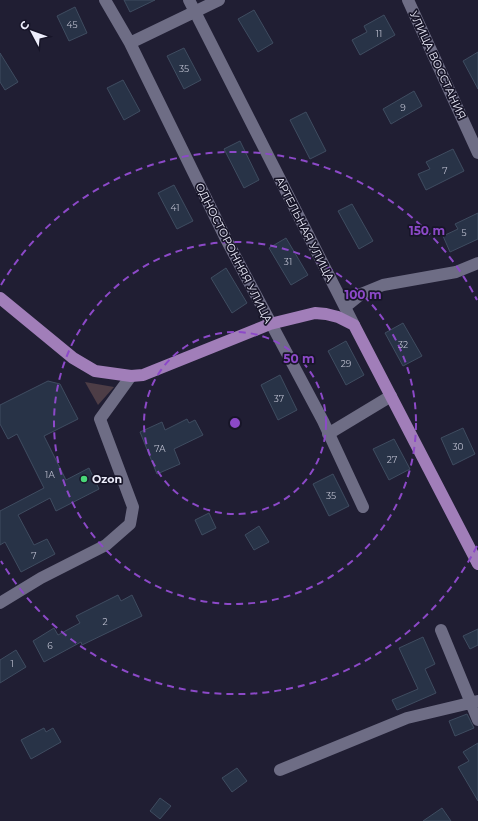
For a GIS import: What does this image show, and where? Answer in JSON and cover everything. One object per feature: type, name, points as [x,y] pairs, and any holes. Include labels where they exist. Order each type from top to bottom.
[{"type":"main road","points":[[0,298],[73,358],[95,371],[131,376],[143,375],[270,324],[316,313],[338,317],[354,325]]},
{"type":"main road","name":"АРТЕЛЬНАЯ УЛИЦА","points":[[354,325],[478,564]]},
{"type":"street","name":"ОДНОСТОРОННЯЯ УЛИЦА","points":[[105,0],[130,44],[226,239],[323,422],[363,507]]},
{"type":"street","name":"АРТЕЛЬНАЯ УЛИЦА","points":[[189,0],[354,325]]},
{"type":"street","points":[[130,44],[219,0]]},
{"type":"street","name":"УЛИЦА ВОССТАНИЯ","points":[[408,0],[478,153]]},
{"type":"street","points":[[345,307],[361,294],[383,286],[456,272],[478,263]]},
{"type":"street","points":[[0,603],[41,578],[106,545],[130,524],[133,507],[100,420],[131,376]]},
{"type":"street","points":[[328,434],[391,396]]},
{"type":"street","points":[[441,630],[474,702],[478,720]]},
{"type":"street","points":[[280,770],[407,718],[474,702]]},
{"type":"shaded area","points":[[85,382],[114,387],[98,405]]},
{"type":"building","points":[[124,0],[155,0],[130,12]]},
{"type":"building","points":[[75,7],[87,33],[69,41],[57,16]]},
{"type":"building","points":[[254,10],[273,43],[258,52],[238,19]]},
{"type":"building","points":[[384,15],[395,35],[360,55],[352,40],[367,32],[364,26]]},
{"type":"building","points":[[184,48],[201,80],[184,89],[167,56]]},
{"type":"building","points":[[478,52],[478,89],[463,61]]},
{"type":"building","points":[[0,53],[18,82],[5,90],[0,82]]},
{"type":"building","points":[[123,80],[140,111],[124,120],[107,88]]},
{"type":"building","points":[[414,91],[422,106],[391,124],[383,109]]},
{"type":"building","points":[[306,112],[326,151],[310,159],[290,120]]},
{"type":"building","points":[[240,141],[259,180],[244,188],[224,149]]},
{"type":"building","points":[[453,149],[464,171],[426,190],[418,174],[430,169],[426,162]]},
{"type":"building","points":[[174,185],[193,221],[177,229],[158,193]]},
{"type":"building","points":[[352,204],[373,241],[359,249],[338,211]]},
{"type":"building","points":[[478,213],[478,239],[450,252],[443,236],[458,229],[455,224]]},
{"type":"building","points":[[286,238],[308,275],[291,285],[269,248]]},
{"type":"building","points":[[226,268],[247,303],[232,313],[211,278]]},
{"type":"building","points":[[403,323],[422,356],[403,366],[385,333]]},
{"type":"building","points":[[346,341],[364,375],[346,385],[328,351]]},
{"type":"building","points":[[280,375],[297,410],[278,420],[261,385]]},
{"type":"building","points":[[48,381],[60,384],[78,419],[44,436],[66,480],[89,468],[99,489],[56,511],[50,498],[18,515],[34,545],[47,539],[55,554],[21,572],[5,542],[0,545],[0,511],[44,488],[17,434],[8,439],[0,424],[0,405]]},
{"type":"building","points":[[187,419],[189,423],[195,420],[203,435],[174,449],[180,464],[157,474],[140,432],[162,422],[165,430]]},
{"type":"building","points":[[463,428],[475,454],[453,465],[441,438]]},
{"type":"building","points":[[394,439],[410,469],[389,480],[373,449]]},
{"type":"building","points":[[333,474],[349,506],[329,516],[313,484]]},
{"type":"building","points":[[209,513],[216,528],[202,535],[195,520]]},
{"type":"building","points":[[259,526],[269,542],[254,550],[245,535]]},
{"type":"building","points":[[118,595],[121,601],[132,595],[142,616],[82,645],[81,642],[44,662],[33,641],[54,628],[58,635],[80,623],[76,616]]},
{"type":"building","points":[[478,629],[478,645],[470,649],[463,636]]},
{"type":"building","points":[[423,637],[435,664],[425,669],[436,693],[397,710],[392,700],[418,689],[399,648]]},
{"type":"building","points":[[16,650],[26,667],[0,683],[0,660]]},
{"type":"building","points":[[467,714],[474,728],[455,736],[449,721]]},
{"type":"building","points":[[44,728],[46,732],[53,728],[61,742],[31,759],[21,740]]},
{"type":"building","points":[[478,743],[478,801],[458,767],[469,761],[463,752]]},
{"type":"building","points":[[237,768],[247,781],[232,792],[222,778]]},
{"type":"building","points":[[160,798],[171,806],[160,819],[150,811]]},
{"type":"building","points":[[442,808],[451,821],[423,821]]},
{"type":"place","name":"Ozon","points":[[84,479]]}]
